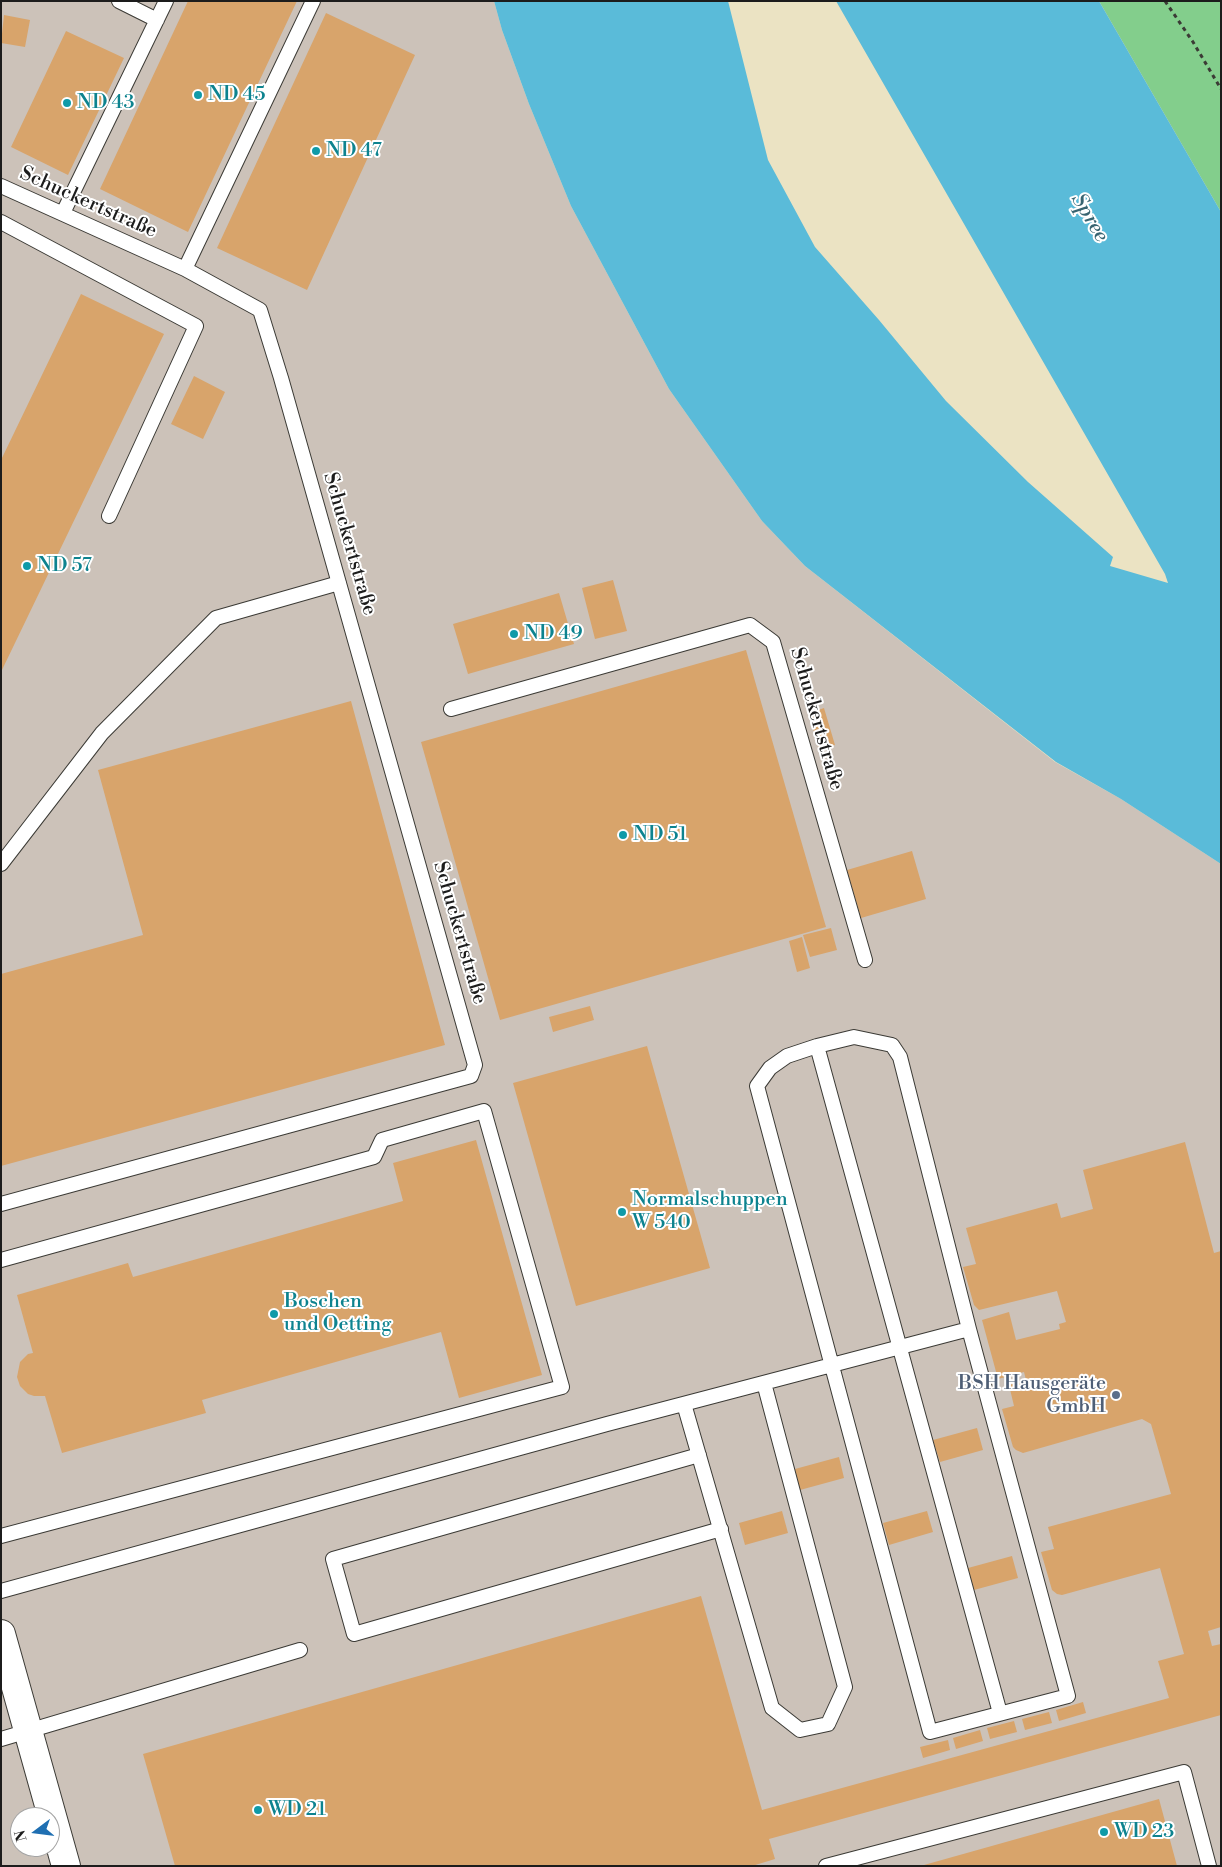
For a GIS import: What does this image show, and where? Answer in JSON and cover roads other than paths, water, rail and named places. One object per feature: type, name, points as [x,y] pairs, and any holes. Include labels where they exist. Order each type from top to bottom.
[{"type":"street","points":[[1,1634],[66,1866]]},
{"type":"lane","points":[[119,1],[157,20]]},
{"type":"lane","points":[[63,213],[166,1]]},
{"type":"lane","points":[[185,269],[313,1]]},
{"type":"lane","name":"Schuckertstraße","points":[[1,186],[185,269],[260,310],[475,1065],[471,1076],[1,1204]]},
{"type":"lane","points":[[1,222],[196,326],[109,516]]},
{"type":"lane","points":[[1,864],[102,732],[216,618],[339,584]]},
{"type":"lane","name":"Schuckertstraße","points":[[451,709],[750,625],[772,642],[865,960]]},
{"type":"lane","points":[[854,1037],[892,1045],[900,1057],[969,1329],[1068,1696],[930,1732],[830,1366],[757,1086],[770,1068],[787,1056],[817,1046],[854,1037]]},
{"type":"lane","points":[[817,1046],[1000,1713]]},
{"type":"lane","points":[[1,1260],[374,1157],[382,1140],[484,1111],[562,1387],[1,1536]]},
{"type":"lane","points":[[1,1591],[684,1404],[969,1329]]},
{"type":"lane","points":[[684,1404],[772,1708],[800,1730],[828,1724],[845,1687],[764,1383]]},
{"type":"lane","points":[[699,1454],[333,1559],[354,1634],[721,1529]]},
{"type":"lane","points":[[1,1739],[300,1650]]},
{"type":"lane","points":[[826,1866],[1184,1772],[1209,1866]]},
{"type":"water","name":"Spree","points":[[494,1],[728,1],[768,160],[815,247],[946,401],[1028,482],[1113,557],[1110,566],[1168,583],[1165,574],[836,1],[1099,1],[1221,212],[1221,864],[1121,799],[1056,762],[805,566],[762,521],[669,389],[571,206],[529,104],[502,30]]},
{"type":"place","name":"ND 45","points":[[198,95]]},
{"type":"place","name":"ND 43","points":[[67,103]]},
{"type":"place","name":"ND 47","points":[[316,151]]},
{"type":"place","name":"ND 57","points":[[27,566]]},
{"type":"place","name":"ND 49","points":[[514,634]]},
{"type":"place","name":"ND 51","points":[[623,835]]},
{"type":"place","name":"Normalschuppen W 540","points":[[622,1212]]},
{"type":"place","name":"Boschen und Oetting","points":[[274,1314]]},
{"type":"place","name":"BSH Hausgeräte GmbH","points":[[1116,1395]]},
{"type":"place","name":"WD 21","points":[[258,1810]]},
{"type":"place","name":"WD 23","points":[[1104,1832]]}]
